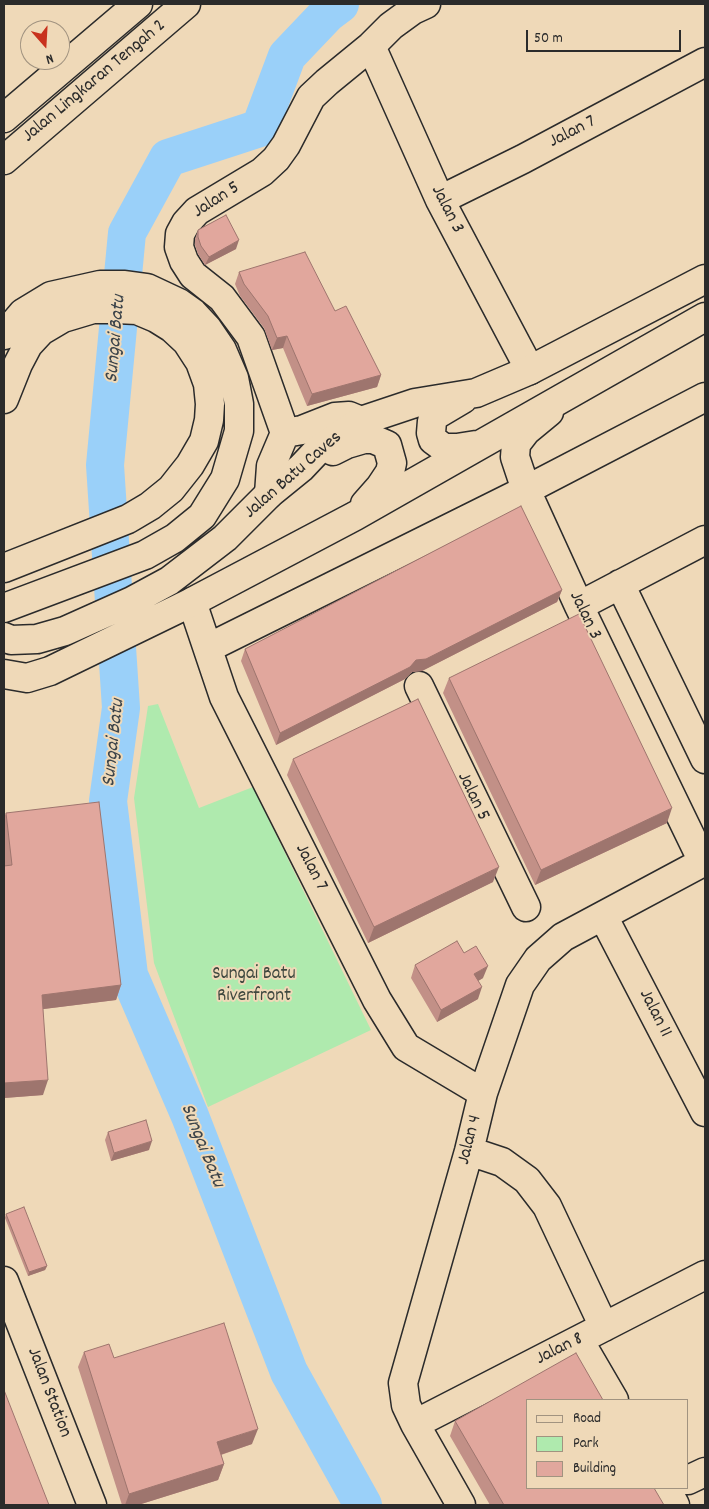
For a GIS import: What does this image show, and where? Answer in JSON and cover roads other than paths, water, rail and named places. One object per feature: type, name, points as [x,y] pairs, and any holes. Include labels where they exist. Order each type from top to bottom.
[{"type":"main road","name":"Jalan Lingkaran Tengah 2","points":[[4,118],[138,4]]},
{"type":"main road","name":"Jalan Lingkaran Tengah 2","points":[[4,160],[186,4]]},
{"type":"main road","name":"Jalan 5","points":[[285,433],[251,337],[222,298],[194,275],[184,261],[179,247],[180,234],[196,211],[262,172],[276,158],[286,145],[311,97],[326,82],[371,46],[391,26],[426,4]]},
{"type":"main road","name":"Jalan 3","points":[[371,46],[440,200],[530,370]]},
{"type":"main road","name":"Jalan 7","points":[[440,200],[590,124],[705,62]]},
{"type":"main road","name":"Jalan Batu Caves","points":[[6,640],[37,639],[65,630],[132,601],[169,581],[225,538],[269,494],[301,468],[318,450],[361,421],[383,412],[415,403],[476,393],[530,370],[705,279]]},
{"type":"main road","points":[[4,335],[23,313],[51,296],[100,285],[125,285],[147,288],[179,302],[207,328],[222,350],[234,378],[239,404],[239,431],[225,479],[202,516],[175,538],[145,555],[4,608]]},
{"type":"main road","points":[[4,399],[28,345],[41,331],[63,318],[93,310],[136,310],[156,318],[172,328],[187,342],[200,362],[208,384],[209,420],[204,441],[190,465],[170,489],[150,506],[128,519],[4,568]]},
{"type":"main road","points":[[12,679],[50,671],[185,605],[355,516],[705,318]]},
{"type":"main road","name":"Jalan 3","points":[[582,387],[526,430],[516,444],[515,457],[526,490],[579,606],[696,820],[704,862]]},
{"type":"main road","points":[[476,393],[436,415],[432,421],[430,433],[433,440],[444,448],[480,444]]},
{"type":"main road","points":[[208,648],[526,490],[705,397]]},
{"type":"main road","points":[[269,494],[271,466],[285,433],[302,430],[335,417],[349,416],[361,421]]},
{"type":"main road","points":[[301,468],[355,441],[373,438],[387,445],[392,462],[390,472],[380,487],[355,516]]},
{"type":"main road","points":[[579,606],[705,540]]},
{"type":"main road","points":[[620,584],[705,760]]},
{"type":"main road","name":"Jalan 7","points":[[185,605],[208,648],[224,698],[377,1000],[406,1047],[483,1093]]},
{"type":"main road","name":"Jalan 5","points":[[419,686],[526,908]]},
{"type":"main road","name":"Jalan 4","points":[[461,1505],[415,1424],[406,1404],[403,1383],[469,1151],[483,1093],[520,985],[538,959],[563,936],[704,862]]},
{"type":"main road","name":"Jalan 11","points":[[603,916],[695,1069],[705,1112]]},
{"type":"main road","points":[[469,1151],[502,1162],[527,1180],[547,1206],[604,1327]]},
{"type":"main road","name":"Jalan 8","points":[[415,1424],[705,1275]]},
{"type":"main road","name":"Jalan Station","points":[[4,1281],[92,1505]]},
{"type":"main road","points":[[579,1340],[613,1399]]},
{"type":"main road","points":[[689,1481],[705,1472]]},
{"type":"waterway","name":"Sungai Batu","points":[[340,4],[328,13],[287,56],[260,128],[168,158],[127,233],[105,465],[121,708],[108,801],[129,975],[190,1116],[289,1372],[363,1505]]},
{"type":"park label","name":"Sungai Batu Riverfront","points":[[254,986]]}]
